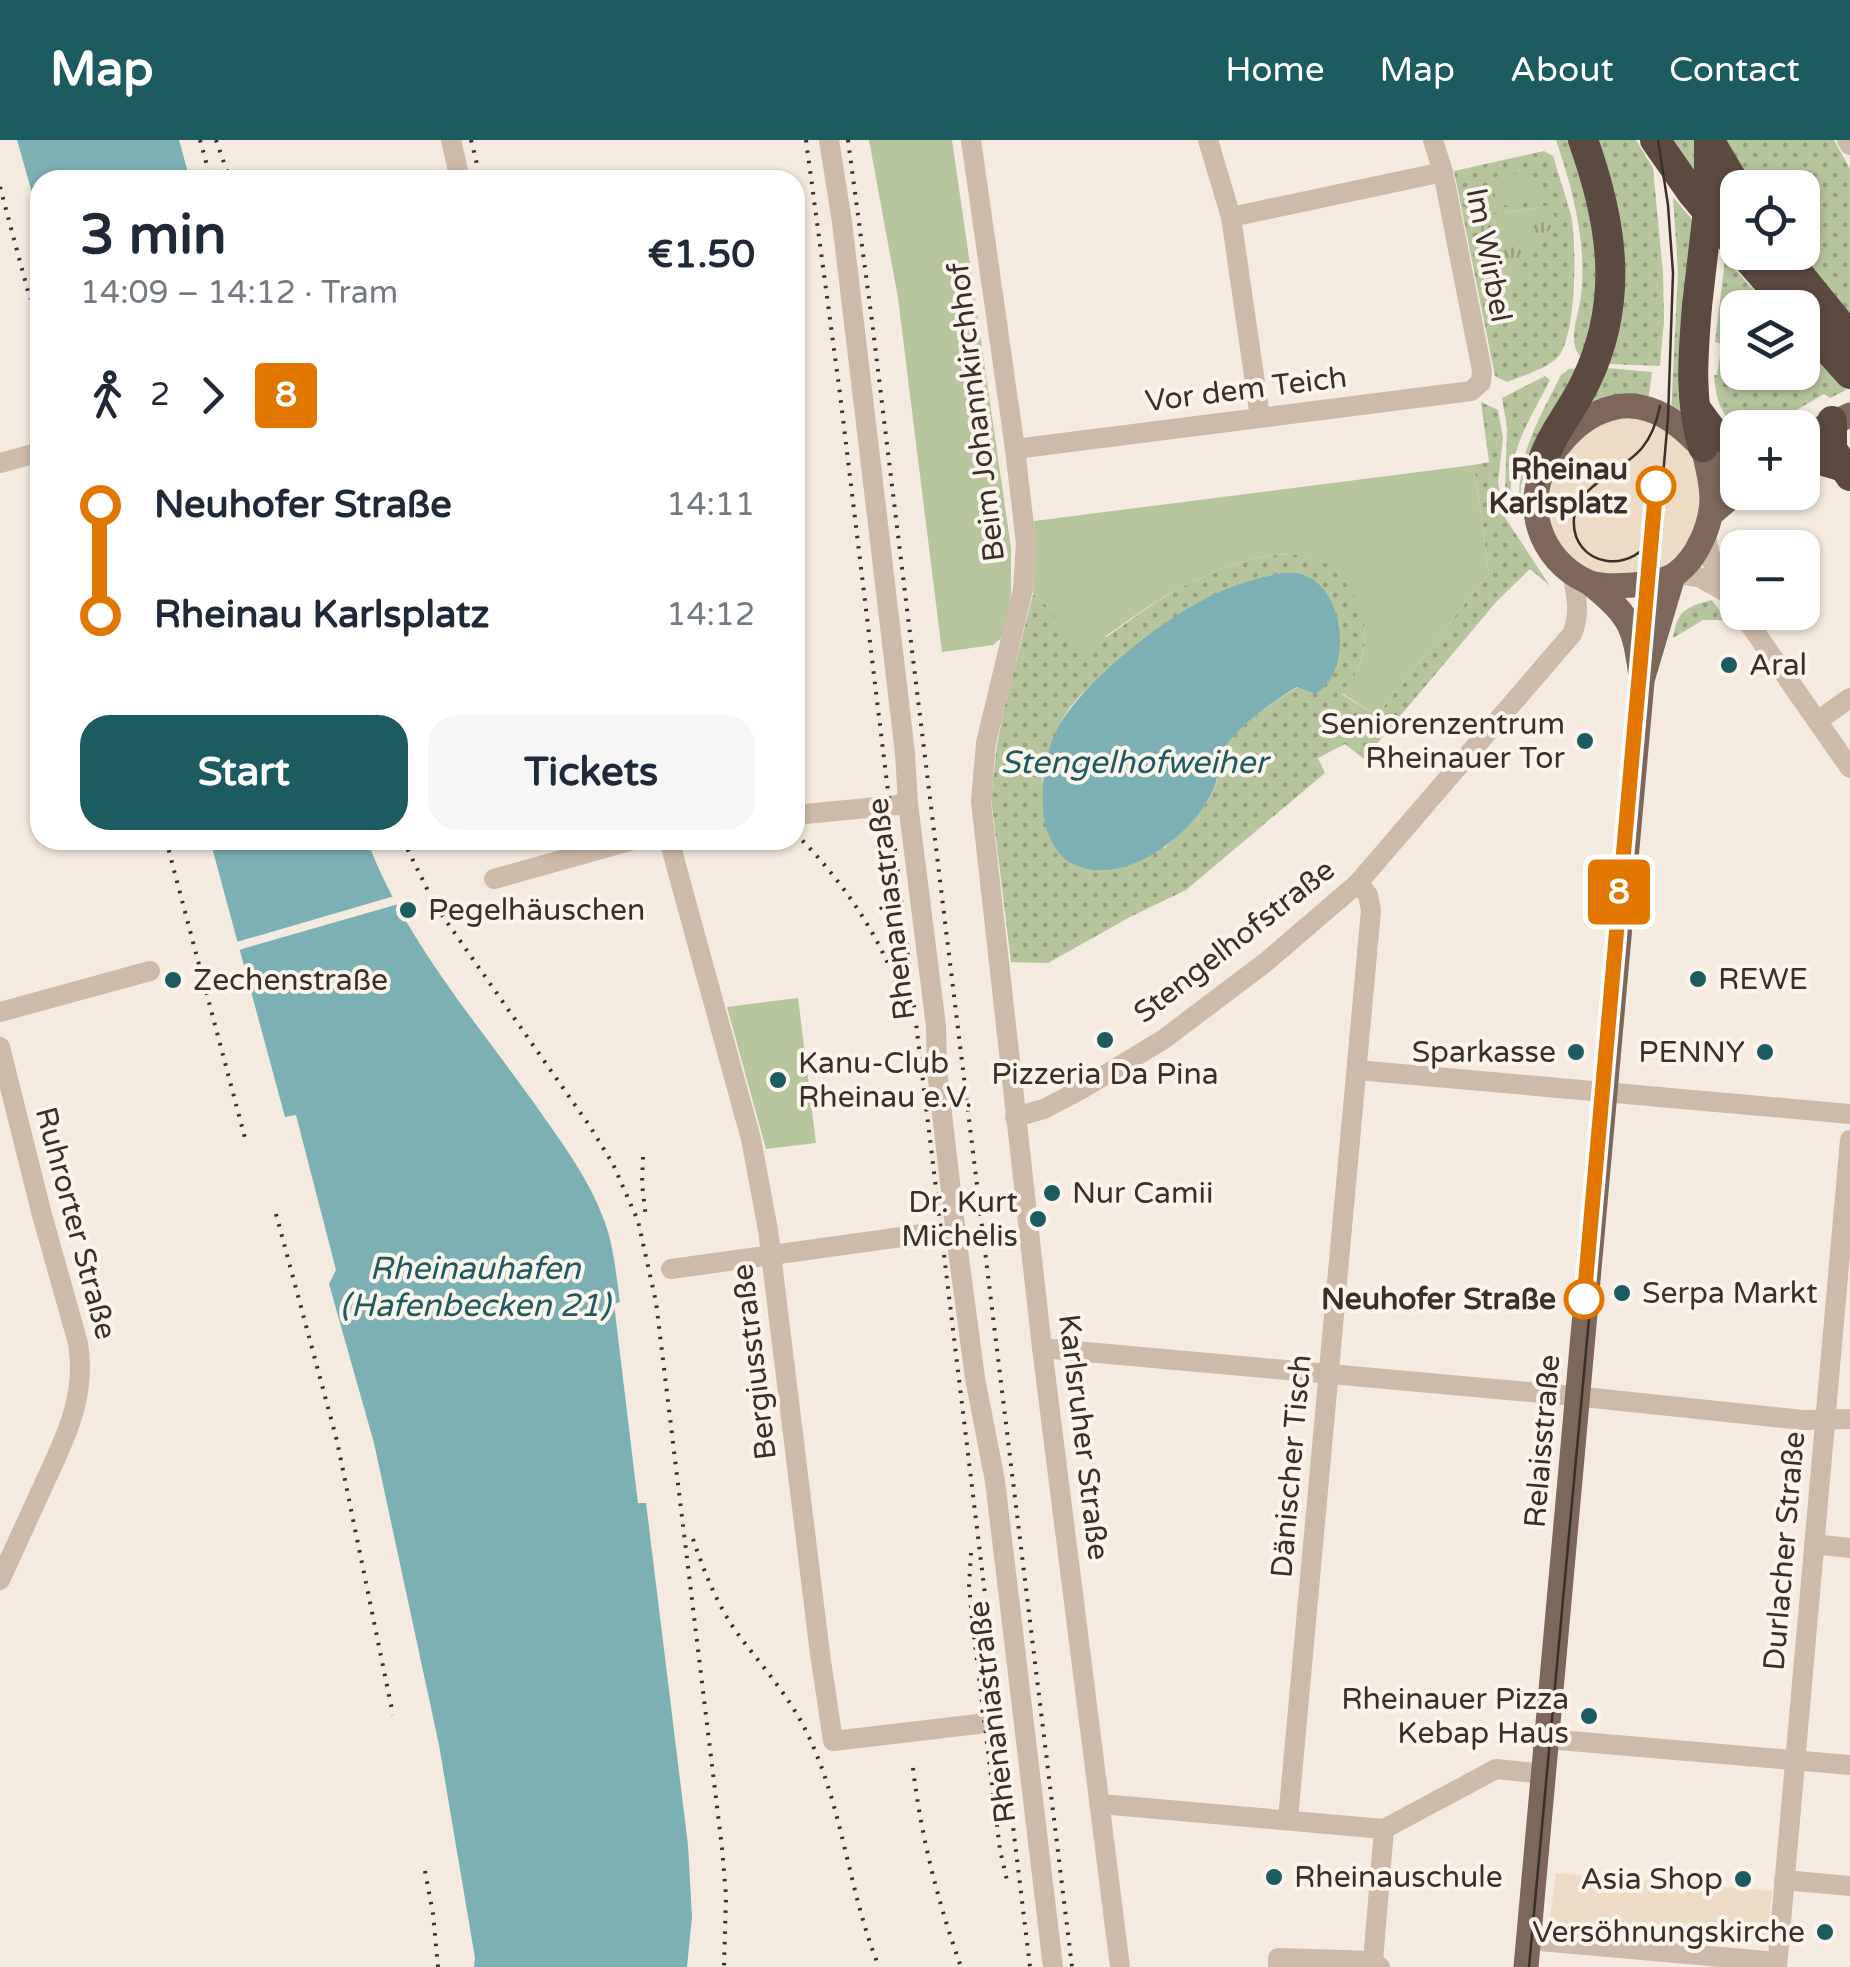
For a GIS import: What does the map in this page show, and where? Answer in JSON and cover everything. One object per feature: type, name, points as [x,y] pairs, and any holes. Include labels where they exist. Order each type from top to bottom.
[{"type":"highway","points":[[1540,470],[1552,436],[1594,364],[1609,305],[1610,238],[1598,182],[1583,140]]},
{"type":"highway","points":[[1655,140],[1720,226]]},
{"type":"highway","points":[[1709,140],[1727,170]]},
{"type":"highway","points":[[1703,447],[1696,423],[1692,369],[1708,202],[1709,140]]},
{"type":"highway","points":[[1757,270],[1774,290]]},
{"type":"highway","points":[[1796,270],[1850,337]]},
{"type":"highway","points":[[1820,341],[1850,374]]},
{"type":"highway","points":[[1694,407],[1720,436]]},
{"type":"main road","points":[[1703,447],[1720,509],[1693,554],[1674,575],[1626,586],[1582,578],[1554,557],[1543,542],[1536,521],[1540,470],[1561,440],[1584,420],[1618,406],[1634,406],[1678,424],[1703,447],[1720,456]]},
{"type":"main road","name":"Relaisstraße","points":[[1526,1967],[1544,1881],[1544,1774],[1642,682],[1674,575]]},
{"type":"main road","name":"Relaisstraße","points":[[1582,578],[1618,606],[1631,625],[1642,682]]},
{"type":"street","points":[[452,140],[458,170]]},
{"type":"street","name":"Rhenaniastraße","points":[[829,140],[905,754],[956,1235],[994,1481],[1053,1967]]},
{"type":"street","name":"Beim Johannkirchhof","points":[[971,140],[1026,543],[1024,588],[986,744],[981,801],[994,914]]},
{"type":"street","points":[[1208,140],[1231,217],[1260,417]]},
{"type":"street","name":"Im Wirbel","points":[[1433,140],[1482,371],[1481,382]]},
{"type":"street","points":[[1231,217],[1442,172]]},
{"type":"street","name":"Vor dem Teich","points":[[1015,449],[1471,391],[1481,382]]},
{"type":"street","points":[[0,463],[30,455]]},
{"type":"street","points":[[1720,509],[1711,560],[1720,576]]},
{"type":"street","points":[[1674,575],[1707,580],[1720,591]]},
{"type":"street","name":"Stengelhofstraße","points":[[1015,1117],[1044,1109],[1082,1089],[1164,1038],[1266,962],[1358,882],[1572,634],[1582,578]]},
{"type":"street","points":[[1754,630],[1850,768]]},
{"type":"street","points":[[1817,722],[1850,698]]},
{"type":"street","points":[[805,814],[908,804]]},
{"type":"street","points":[[494,879],[597,850]]},
{"type":"street","name":"Bergiusstraße","points":[[672,850],[751,1139],[772,1256],[832,1741],[978,1724]]},
{"type":"street","name":"Dänischer Tisch","points":[[1288,1819],[1371,910],[1368,895],[1358,882]]},
{"type":"street","name":"Karlsruher Straße","points":[[994,914],[1042,1348],[1120,1967]]},
{"type":"street","points":[[0,1012],[150,971]]},
{"type":"street","name":"Ruhrorter Straße","points":[[0,1047],[82,1364],[79,1393],[66,1437],[0,1580]]},
{"type":"street","points":[[1357,1070],[1850,1114]]},
{"type":"street","name":"Durlacher Straße","points":[[1777,1964],[1850,1140]]},
{"type":"street","points":[[671,1268],[923,1234]]},
{"type":"street","points":[[1042,1348],[1803,1420],[1850,1418]]},
{"type":"street","points":[[1814,1544],[1850,1548]]},
{"type":"street","points":[[1547,1739],[1850,1765]]},
{"type":"street","points":[[1101,1804],[1384,1829],[1496,1769],[1544,1774]]},
{"type":"street","points":[[1278,1962],[1376,1964],[1384,1829]]},
{"type":"street","points":[[1784,1880],[1850,1886]]},
{"type":"street","points":[[1529,1940],[1777,1964]]},
{"type":"green space","points":[[869,140],[952,140],[1011,548],[1011,593],[1005,635],[993,645],[942,652],[898,298]]},
{"type":"green space","points":[[1556,140],[1571,140],[1598,224],[1593,339],[1580,356],[1574,335],[1581,296],[1580,236]]},
{"type":"green space","points":[[1594,140],[1636,140],[1653,168],[1663,273],[1660,366],[1609,364]]},
{"type":"green space","points":[[1666,140],[1697,140],[1720,178],[1720,211]]},
{"type":"green space","points":[[1725,140],[1834,140],[1850,169],[1850,315],[1813,270],[1820,270],[1820,170],[1744,170]]},
{"type":"green space","points":[[1544,151],[1553,156],[1571,216],[1574,291],[1563,349],[1545,366],[1507,382],[1495,376],[1454,171]],"holes":[[[1547,206],[1512,267],[1507,297],[1494,299],[1488,277],[1499,251],[1487,234],[1491,215]]]},
{"type":"green space","points":[[1532,170],[1538,199],[1498,207],[1491,179]]},
{"type":"green space","points":[[1673,197],[1695,223],[1689,418],[1671,413],[1678,271]]},
{"type":"green space","points":[[1488,202],[1491,215],[1547,206],[1558,221],[1512,267],[1522,282],[1507,297],[1493,299],[1488,277],[1499,251],[1488,234],[1479,232],[1472,205]]},
{"type":"green space","points":[[1724,270],[1735,270],[1754,290],[1721,290]]},
{"type":"green space","points":[[1720,300],[1720,343],[1715,342]]},
{"type":"green space","points":[[1720,356],[1720,390],[1820,390],[1820,362],[1846,390],[1830,398],[1824,394],[1796,410],[1723,410],[1717,394]]},
{"type":"green space","points":[[1581,368],[1529,459],[1521,486],[1520,515],[1520,476],[1536,426],[1561,375],[1569,369]]},
{"type":"green space","points":[[1607,368],[1652,372],[1648,404],[1585,407]]},
{"type":"green space","points":[[1545,376],[1550,380],[1515,457],[1511,513],[1505,492],[1507,427],[1502,398]]},
{"type":"green space","points":[[1481,402],[1498,410],[1503,438],[1498,483],[1506,519],[1550,586],[1530,569],[1497,601],[1364,759],[1345,744],[1318,758],[1325,773],[1186,890],[1048,963],[1011,962],[991,798],[1005,705],[1033,594],[1048,607],[1106,637],[1176,590],[1229,567],[1288,554],[1323,561],[1351,589],[1364,621],[1361,659],[1341,694],[1377,715],[1489,573],[1474,465],[1489,462]],"holes":[[[1282,573],[1315,694],[1298,687],[1268,706],[1231,739],[1222,753],[1206,804],[1165,848],[1042,781],[1065,715],[1094,682],[1192,608],[1258,579]]]},
{"type":"green space","points":[[1489,463],[1474,465],[1489,573],[1377,715],[1341,693],[1361,659],[1363,621],[1358,602],[1347,585],[1322,561],[1287,554],[1228,567],[1163,597],[1079,652],[1048,607],[1033,594],[1034,521]]},
{"type":"green space","points":[[1712,600],[1720,611],[1720,620],[1703,620],[1673,638],[1677,622],[1695,605]]},
{"type":"green space","name":"Kanu-Club Rheinau e.V.","points":[[798,998],[816,1143],[766,1149],[727,1007]]},
{"type":"shaded area","points":[[1635,414],[1669,426],[1695,450],[1708,517],[1667,572],[1598,578],[1567,560],[1547,531],[1548,462],[1600,417]]},
{"type":"shaded area","points":[[1556,1873],[1772,1891],[1767,1942],[1549,1925]]},
{"type":"water","points":[[17,140],[179,140],[187,170],[30,170],[30,186]]},
{"type":"water","name":"Stengelhofweiher","points":[[1282,573],[1304,575],[1330,598],[1340,633],[1335,669],[1327,684],[1315,694],[1297,687],[1242,728],[1223,750],[1214,788],[1205,805],[1191,823],[1156,853],[1114,869],[1093,870],[1066,859],[1047,831],[1043,794],[1051,744],[1068,712],[1112,665],[1167,622],[1222,591]]},
{"type":"water","name":"Rheinauhafen (Hafenbecken 21)","points":[[213,850],[371,850],[420,944],[582,1174],[598,1204],[610,1240],[620,1302],[614,1304],[638,1503],[646,1503],[688,1845],[692,1917],[687,1967],[474,1967],[439,1745],[374,1443],[329,1284],[336,1270],[296,1115],[285,1117]]},
{"type":"pier","points":[[398,895],[402,903],[235,951],[233,943]]},
{"type":"tram line","points":[[1529,1967],[1668,418],[1673,273],[1658,140]]},
{"type":"tram line","points":[[1656,530],[1647,546],[1634,556],[1606,561],[1582,547],[1574,518],[1577,506],[1592,487],[1642,448],[1654,428],[1660,406]]},
{"type":"tram line","name":"8","points":[[1584,1299],[1656,486]]},
{"type":"railway","points":[[200,140],[208,170]]},
{"type":"railway","points":[[216,140],[226,170]]},
{"type":"railway","points":[[471,140],[478,170]]},
{"type":"railway","points":[[806,140],[1030,1967]]},
{"type":"railway","points":[[848,140],[1072,1967]]},
{"type":"railway","points":[[0,187],[30,299]]},
{"type":"railway","points":[[805,844],[860,912],[885,956],[904,1004]]},
{"type":"railway","points":[[169,850],[246,1142]]},
{"type":"railway","points":[[408,850],[435,905],[589,1125],[613,1164],[638,1221],[656,1302],[722,1848],[726,1896],[724,1967]]},
{"type":"railway","points":[[643,1157],[646,1218]]},
{"type":"railway","points":[[276,1214],[337,1441],[393,1715]]},
{"type":"railway","points":[[693,1539],[722,1608],[806,1731],[829,1788],[879,1967]]},
{"type":"railway","points":[[971,1553],[972,1619],[1000,1850],[1008,1885]]},
{"type":"railway","points":[[913,1768],[931,1869],[961,1967]]},
{"type":"railway","points":[[425,1871],[438,1967]]},
{"type":"place","name":"Rheinau Karlsplatz","points":[[1656,486]]},
{"type":"place","name":"Aral","points":[[1729,665]]},
{"type":"place","name":"Seniorenzentrum Rheinauer Tor","points":[[1585,741]]},
{"type":"place","name":"Pegelhäuschen","points":[[408,910]]},
{"type":"place","name":"REWE","points":[[1698,979]]},
{"type":"place","name":"Zechenstraße","points":[[173,980]]},
{"type":"place","name":"Pizzeria Da Pina","points":[[1105,1040]]},
{"type":"place","name":"Sparkasse","points":[[1576,1052]]},
{"type":"place","name":"PENNY","points":[[1765,1052]]},
{"type":"place","name":"Kanu-Club Rheinau e.V.","points":[[778,1080]]},
{"type":"place","name":"Nur Camii","points":[[1052,1193]]},
{"type":"place","name":"Dr. Kurt Michelis","points":[[1038,1219]]},
{"type":"place","name":"Serpa Markt","points":[[1622,1293]]},
{"type":"place","name":"Neuhofer Straße","points":[[1584,1299]]},
{"type":"place","name":"Rheinauer Pizza Kebap Haus","points":[[1589,1716]]},
{"type":"place","name":"Rheinauschule","points":[[1274,1877]]},
{"type":"place","name":"Asia Shop","points":[[1743,1879]]},
{"type":"place","name":"Versöhnungskirche","points":[[1825,1932]]}]
